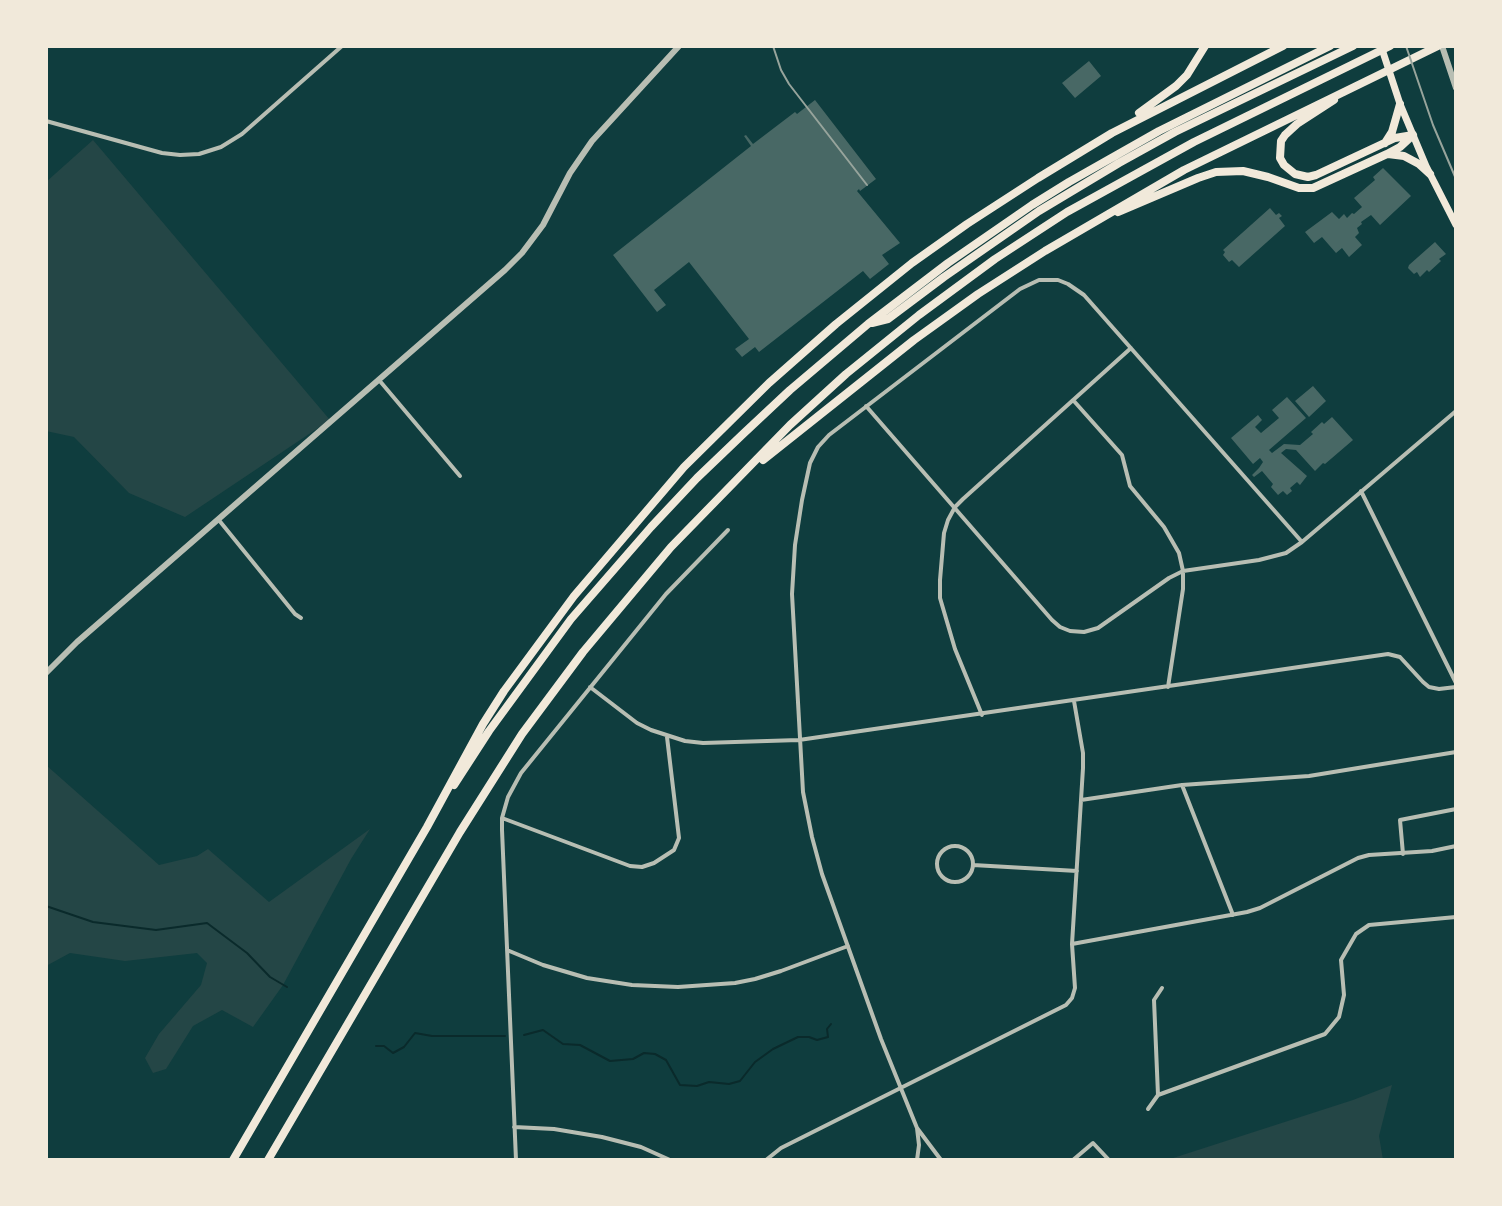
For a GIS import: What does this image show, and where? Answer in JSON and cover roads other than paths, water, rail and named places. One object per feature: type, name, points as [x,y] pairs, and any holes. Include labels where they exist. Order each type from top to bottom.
[{"type":"highway","points":[[1112,133],[1176,86],[1196,63],[1205,46]]},
{"type":"highway","points":[[233,1160],[427,827],[483,724],[526,659],[574,596],[657,497],[769,383],[824,333],[912,263],[1026,185],[1112,133],[1283,46]]},
{"type":"highway","points":[[427,827],[489,731],[571,619],[651,527],[753,425],[868,324],[986,236],[1116,154],[1330,46]]},
{"type":"highway","points":[[868,324],[888,319],[1039,211],[1119,163],[1353,46]]},
{"type":"highway","points":[[268,1160],[460,832],[522,734],[574,663],[671,547],[790,425],[846,374],[919,315],[995,259],[1067,212],[1155,162],[1390,46]]},
{"type":"highway","points":[[736,480],[935,325],[1045,251],[1184,170],[1438,47]]},
{"type":"highway","points":[[1369,79],[1290,129],[1281,141],[1280,158],[1288,170],[1308,177],[1316,175],[1395,138],[1413,135]]},
{"type":"highway","points":[[1384,143],[1392,132],[1400,104]]},
{"type":"highway","points":[[1088,225],[1216,172],[1256,173],[1306,189],[1327,183],[1387,154],[1413,135]]},
{"type":"highway","points":[[1387,154],[1404,156],[1430,174]]},
{"type":"main road","points":[[1381,46],[1400,104],[1456,225]]},
{"type":"street","points":[[46,121],[162,153],[199,154],[221,147],[242,134],[342,46]]},
{"type":"street","points":[[46,673],[77,642],[505,270],[543,225],[570,173],[592,141],[679,46]]},
{"type":"street","points":[[1438,47],[1456,88]]},
{"type":"street","points":[[917,1160],[917,1128],[822,874],[803,792],[792,594],[802,500],[810,463],[818,447],[866,406],[1020,289],[1039,280],[1058,280],[1077,289],[1302,542]]},
{"type":"street","points":[[982,715],[955,649],[940,598],[944,533],[948,520],[955,507],[1131,348]]},
{"type":"street","points":[[379,380],[460,476]]},
{"type":"street","points":[[1073,400],[1122,455],[1130,486],[1172,537],[1179,553],[1183,589],[1168,687]]},
{"type":"street","points":[[866,406],[1052,620],[1070,631],[1084,632],[1098,628],[1183,571],[1286,553],[1456,411]]},
{"type":"street","points":[[590,687],[637,723],[667,737],[703,743],[799,740],[1388,654],[1400,657],[1429,687],[1439,689],[1456,685],[1361,491]]},
{"type":"street","points":[[218,519],[301,618]]},
{"type":"street","points":[[516,1160],[502,818],[508,797],[521,773],[666,594],[728,530]]},
{"type":"street","points":[[766,1160],[781,1148],[1066,1005],[1072,998],[1075,988],[1072,944],[1083,753],[1074,701]]},
{"type":"street","points":[[502,818],[630,866],[642,867],[654,863],[674,850],[679,838],[667,737]]},
{"type":"street","points":[[1081,800],[1182,785],[1309,776],[1456,752]]},
{"type":"street","points":[[1182,785],[1233,915]]},
{"type":"street","points":[[1403,854],[1400,820],[1456,809]]},
{"type":"street","points":[[955,846],[970,854],[973,865],[969,876],[959,882],[947,880],[938,866],[944,850],[955,846]]},
{"type":"street","points":[[1072,944],[1260,908],[1369,855],[1403,854],[1456,846]]},
{"type":"street","points":[[973,865],[1077,871]]},
{"type":"street","points":[[1148,1109],[1158,1095],[1325,1034],[1339,1017],[1344,995],[1341,960],[1356,934],[1369,925],[1456,917]]},
{"type":"street","points":[[507,950],[587,978],[632,985],[678,987],[755,979],[848,946]]},
{"type":"street","points":[[1158,1095],[1154,1000],[1162,988]]},
{"type":"street","points":[[514,1127],[554,1129],[602,1137],[641,1147],[670,1160]]},
{"type":"street","points":[[917,1128],[941,1160]]},
{"type":"street","points":[[1073,1160],[1093,1143],[1109,1160]]},
{"type":"waterway","points":[[46,906],[93,922],[156,930],[207,923],[247,953],[270,977],[287,987]]},
{"type":"waterway","points":[[524,1035],[543,1030],[563,1044],[580,1045],[610,1061],[633,1059],[644,1053],[655,1054],[666,1060],[680,1085],[697,1086],[709,1082],[729,1084],[740,1081],[755,1062],[773,1049],[798,1037],[817,1040],[828,1037],[827,1029],[831,1024]]},
{"type":"waterway","points":[[376,1046],[384,1046],[393,1053],[404,1047],[415,1033],[432,1036],[505,1036]]},
{"type":"railway","points":[[773,46],[789,84],[867,185]]},
{"type":"railway","points":[[1406,46],[1433,125],[1456,179]]}]
